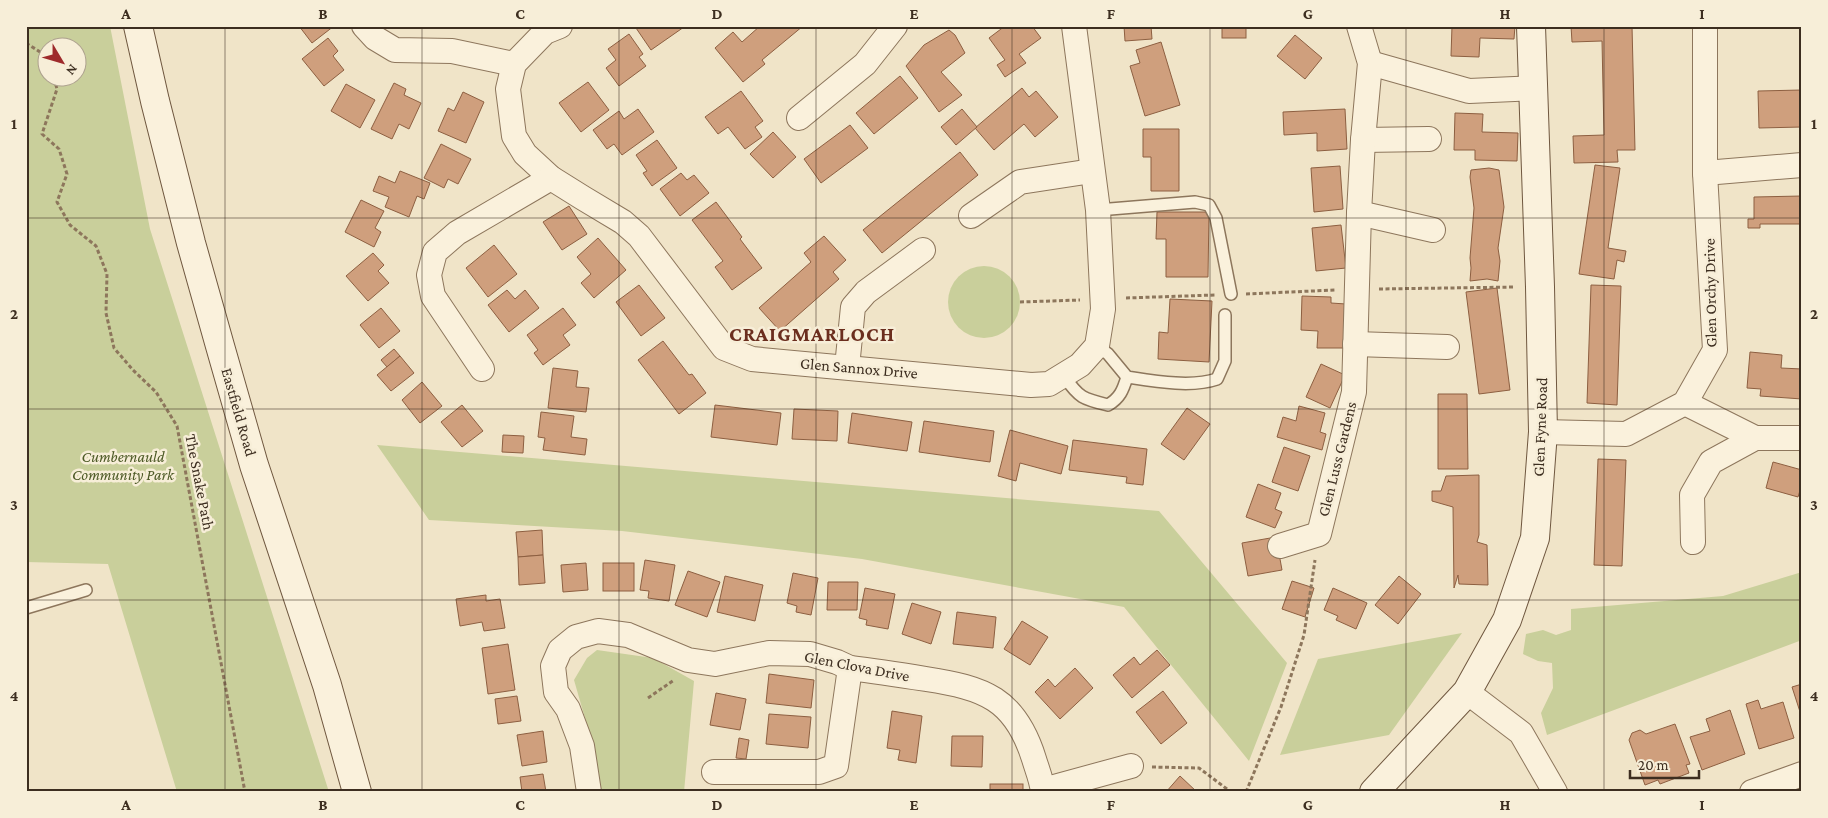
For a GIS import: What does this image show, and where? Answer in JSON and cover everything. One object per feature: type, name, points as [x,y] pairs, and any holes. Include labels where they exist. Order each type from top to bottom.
[{"type":"street","name":"Eastfield Road","points":[[138,26],[191,243],[254,465],[327,685],[357,792]]},
{"type":"street","points":[[364,26],[375,38],[395,50],[452,51],[514,64],[545,32],[560,26]]},
{"type":"street","points":[[799,118],[865,64],[895,26]]},
{"type":"street","points":[[1074,26],[1098,210],[1103,309],[1097,346]]},
{"type":"street","name":"Glen Luss Gardens","points":[[1280,546],[1318,534],[1354,392],[1359,213],[1370,63],[1359,26]]},
{"type":"street","name":"Glen Fyne Road","points":[[1359,792],[1380,786],[1468,692],[1507,620],[1535,538],[1543,432],[1535,88],[1531,26]]},
{"type":"street","name":"Glen Orchy Drive","points":[[1685,403],[1715,350],[1705,173],[1705,26]]},
{"type":"street","points":[[1370,63],[1469,91],[1535,88]]},
{"type":"street","name":"Glen Sannox Drive","points":[[514,64],[508,89],[514,136],[525,154],[551,178],[624,222],[639,236],[724,348],[752,359],[1031,385],[1048,384],[1064,376],[1080,365],[1097,346]]},
{"type":"street","points":[[1363,140],[1428,138]]},
{"type":"street","points":[[1705,173],[1802,165]]},
{"type":"street","points":[[971,216],[1020,182],[1092,171]]},
{"type":"street","points":[[482,369],[433,296],[430,274],[435,252],[457,234],[551,178]]},
{"type":"street","points":[[1359,213],[1433,230]]},
{"type":"street","points":[[847,367],[853,307],[866,292],[924,250]]},
{"type":"street","points":[[1355,344],[1447,347]]},
{"type":"street","points":[[1543,432],[1626,434],[1685,403],[1755,438],[1802,438]]},
{"type":"street","points":[[1693,542],[1692,495],[1711,462],[1755,438]]},
{"type":"street","name":"Glen Clova Drive","points":[[589,792],[582,746],[568,709],[556,692],[553,666],[560,650],[576,637],[598,631],[628,635],[688,660],[715,664],[769,653],[810,654],[838,662],[850,668],[961,684],[988,694],[1007,708],[1020,724],[1032,752],[1043,791]]},
{"type":"street","points":[[714,772],[819,772],[836,766],[850,668]]},
{"type":"street","points":[[1468,692],[1521,733],[1555,792]]},
{"type":"street","points":[[1043,791],[1131,766]]},
{"type":"street","points":[[1752,792],[1802,774]]},
{"type":"lane","points":[[1098,210],[1195,202],[1209,205],[1216,218],[1231,294]]},
{"type":"lane","points":[[1097,346],[1108,354],[1127,377],[1152,381],[1205,383],[1217,379],[1224,361],[1225,315]]},
{"type":"lane","points":[[1064,376],[1075,391],[1084,399],[1108,405],[1117,400],[1127,377]]},
{"type":"lane","points":[[26,608],[86,590]]},
{"type":"path","points":[[26,43],[38,51]]},
{"type":"path","name":"The Snake Path","points":[[57,88],[42,134],[59,149],[67,174],[57,202],[70,225],[96,246],[107,274],[106,313],[114,348],[156,392],[177,426],[245,792]]},
{"type":"path","points":[[1020,302],[1356,290],[1540,287]]},
{"type":"path","points":[[1246,792],[1281,707],[1304,635],[1318,534]]},
{"type":"path","points":[[1131,766],[1199,768],[1231,792]]},
{"type":"green space","name":"Cumbernauld Community Park","points":[[26,26],[110,26],[150,229],[329,792],[177,792],[108,564],[26,562]]},
{"type":"green space","points":[[984,266],[1004,272],[1014,282],[1020,302],[1014,322],[1004,332],[984,338],[964,332],[954,322],[948,302],[954,282],[964,272]]},
{"type":"green space","points":[[377,445],[1159,511],[1287,663],[1249,761],[1124,607],[862,559],[622,531],[429,520]]},
{"type":"green space","points":[[1802,572],[1802,640],[1547,735],[1541,713],[1553,688],[1552,663],[1538,661],[1523,654],[1526,634],[1543,630],[1556,635],[1571,630],[1571,609],[1723,596]]},
{"type":"green space","points":[[1462,633],[1389,735],[1280,755],[1318,659]]},
{"type":"green space","points":[[597,650],[653,658],[694,681],[684,792],[601,792],[591,739],[574,680],[587,658]]},
{"type":"building","points":[[299,26],[334,26],[312,43]]},
{"type":"building","points":[[639,26],[684,27],[651,50],[636,28]]},
{"type":"building","points":[[760,26],[803,26],[762,60],[765,64],[743,82],[715,48],[733,32],[742,42]]},
{"type":"building","points":[[1005,26],[1032,26],[1041,38],[1019,54],[1026,63],[1005,77],[997,65],[1005,60],[989,38]]},
{"type":"building","points":[[1124,26],[1151,26],[1152,39],[1125,41]]},
{"type":"building","points":[[1222,26],[1246,26],[1246,38],[1222,38]]},
{"type":"building","points":[[1452,26],[1515,26],[1514,39],[1480,38],[1479,57],[1451,56]]},
{"type":"building","points":[[1571,26],[1632,26],[1635,150],[1617,150],[1618,162],[1574,163],[1573,136],[1604,135],[1602,41],[1572,42]]},
{"type":"building","points":[[949,30],[955,35],[965,53],[941,72],[962,95],[939,112],[906,66],[924,45]]},
{"type":"building","points":[[629,34],[643,54],[639,57],[646,66],[619,86],[606,68],[616,60],[608,49]]},
{"type":"building","points":[[1295,35],[1322,58],[1305,79],[1277,56]]},
{"type":"building","points":[[328,38],[338,51],[333,56],[344,70],[324,86],[302,59]]},
{"type":"building","points":[[1161,42],[1180,105],[1145,116],[1130,66],[1140,63],[1136,50]]},
{"type":"building","points":[[900,76],[918,98],[874,134],[856,113]]},
{"type":"building","points":[[588,82],[609,110],[581,132],[559,103]]},
{"type":"building","points":[[394,83],[406,89],[404,95],[421,103],[409,129],[399,124],[392,139],[371,129]]},
{"type":"building","points":[[346,84],[375,100],[360,128],[331,111]]},
{"type":"building","points":[[1022,88],[1029,97],[1036,91],[1058,117],[1035,137],[1024,124],[994,150],[975,128]]},
{"type":"building","points":[[1802,90],[1802,127],[1759,128],[1758,91]]},
{"type":"building","points":[[741,91],[763,121],[755,127],[762,137],[745,149],[728,127],[718,134],[705,117]]},
{"type":"building","points":[[463,92],[484,102],[466,143],[438,131],[448,108],[454,111]]},
{"type":"building","points":[[638,109],[654,132],[622,155],[614,144],[607,149],[593,130],[619,111],[624,119]]},
{"type":"building","points":[[962,109],[977,127],[956,145],[941,127]]},
{"type":"building","points":[[1345,109],[1347,149],[1317,151],[1317,133],[1284,135],[1283,112]]},
{"type":"building","points":[[1455,113],[1483,114],[1482,132],[1518,133],[1517,161],[1475,160],[1475,150],[1454,150]]},
{"type":"building","points":[[850,125],[868,148],[821,183],[804,159]]},
{"type":"building","points":[[1143,129],[1179,129],[1179,191],[1151,191],[1151,157],[1143,157]]},
{"type":"building","points":[[773,132],[796,157],[773,178],[750,154]]},
{"type":"building","points":[[657,140],[677,168],[652,186],[643,173],[647,171],[636,155]]},
{"type":"building","points":[[441,144],[471,159],[458,184],[448,179],[444,188],[424,178]]},
{"type":"building","points":[[960,152],[978,175],[882,253],[863,230]]},
{"type":"building","points":[[1595,165],[1620,168],[1608,248],[1626,251],[1624,262],[1617,260],[1614,279],[1579,274]]},
{"type":"building","points":[[1340,166],[1343,209],[1314,212],[1311,168]]},
{"type":"building","points":[[1489,168],[1499,170],[1504,207],[1498,248],[1500,261],[1498,281],[1487,279],[1470,281],[1474,208],[1470,177],[1471,170]]},
{"type":"building","points":[[400,171],[430,183],[424,199],[417,196],[409,217],[385,207],[389,197],[373,191],[379,176],[395,183]]},
{"type":"building","points":[[681,173],[687,180],[694,175],[709,193],[680,216],[660,189]]},
{"type":"building","points":[[1802,196],[1802,224],[1760,224],[1760,228],[1748,228],[1748,219],[1754,219],[1754,197]]},
{"type":"building","points":[[361,200],[384,211],[375,228],[381,232],[374,247],[345,232]]},
{"type":"building","points":[[716,202],[762,268],[732,290],[715,267],[723,261],[692,220]]},
{"type":"building","points":[[569,206],[587,234],[562,250],[543,222]]},
{"type":"building","points":[[1157,212],[1209,212],[1208,277],[1166,277],[1166,239],[1156,239]]},
{"type":"building","points":[[1341,225],[1346,268],[1316,271],[1312,228]]},
{"type":"building","points":[[824,236],[846,260],[833,272],[839,279],[780,331],[759,308],[811,262],[804,253]]},
{"type":"building","points":[[598,238],[626,270],[594,298],[581,283],[591,274],[577,257]]},
{"type":"building","points":[[494,245],[517,274],[488,297],[466,268]]},
{"type":"building","points":[[373,253],[384,265],[378,271],[389,283],[368,301],[346,276]]},
{"type":"building","points":[[639,285],[665,318],[641,336],[616,302]]},
{"type":"building","points":[[1591,285],[1621,286],[1617,405],[1587,403]]},
{"type":"building","points":[[1497,288],[1510,390],[1479,394],[1466,292]]},
{"type":"building","points":[[507,290],[515,299],[525,290],[539,308],[509,332],[488,305]]},
{"type":"building","points":[[1302,296],[1331,297],[1331,303],[1346,304],[1345,348],[1317,348],[1318,331],[1301,330]]},
{"type":"building","points":[[1170,299],[1212,301],[1209,362],[1158,359],[1159,332],[1168,333]]},
{"type":"building","points":[[381,308],[400,331],[379,348],[360,325]]},
{"type":"building","points":[[563,308],[576,325],[563,335],[570,345],[543,365],[534,353],[538,350],[527,335]]},
{"type":"building","points":[[663,341],[689,375],[692,374],[706,393],[679,414],[638,360]]},
{"type":"building","points":[[394,349],[400,356],[387,367],[381,360]]},
{"type":"building","points":[[1750,352],[1782,355],[1781,368],[1802,369],[1802,399],[1760,396],[1761,389],[1747,388]]},
{"type":"building","points":[[400,356],[414,373],[391,391],[377,375]]},
{"type":"building","points":[[1321,364],[1345,375],[1330,408],[1306,397]]},
{"type":"building","points":[[553,368],[578,371],[576,387],[589,388],[586,412],[548,408]]},
{"type":"building","points":[[422,382],[442,406],[420,423],[402,400]]},
{"type":"building","points":[[1438,394],[1467,394],[1468,469],[1438,469]]},
{"type":"building","points":[[462,405],[483,431],[462,447],[441,422]]},
{"type":"building","points":[[715,405],[781,413],[777,445],[711,437]]},
{"type":"building","points":[[1299,406],[1325,413],[1320,432],[1326,434],[1322,450],[1277,437],[1283,417],[1296,421]]},
{"type":"building","points":[[1187,408],[1210,424],[1184,460],[1161,444]]},
{"type":"building","points":[[794,409],[838,411],[837,441],[792,439]]},
{"type":"building","points":[[541,412],[574,416],[571,437],[587,439],[585,455],[543,450],[545,438],[538,437]]},
{"type":"building","points":[[852,413],[912,422],[907,451],[848,443]]},
{"type":"building","points":[[924,421],[994,431],[990,462],[919,452]]},
{"type":"building","points":[[1010,430],[1068,446],[1061,474],[1020,463],[1016,481],[998,476]]},
{"type":"building","points":[[503,435],[524,436],[523,453],[502,452]]},
{"type":"building","points":[[1073,440],[1147,449],[1143,485],[1126,483],[1127,477],[1069,470]]},
{"type":"building","points":[[1284,447],[1310,456],[1298,491],[1272,482]]},
{"type":"building","points":[[1598,459],[1626,460],[1622,566],[1594,565]]},
{"type":"building","points":[[1773,462],[1802,470],[1802,484],[1798,497],[1766,488]]},
{"type":"building","points":[[1479,475],[1479,535],[1477,542],[1487,545],[1488,585],[1459,584],[1458,575],[1454,588],[1453,507],[1432,501],[1432,491],[1441,491],[1446,476]]},
{"type":"building","points":[[1258,484],[1281,493],[1275,509],[1282,512],[1275,528],[1246,517]]},
{"type":"building","points":[[542,530],[543,555],[518,557],[516,532]]},
{"type":"building","points":[[1276,537],[1282,570],[1248,576],[1242,543]]},
{"type":"building","points":[[543,555],[545,583],[519,585],[518,557]]},
{"type":"building","points":[[645,560],[675,565],[669,601],[648,598],[649,591],[640,590]]},
{"type":"building","points":[[586,563],[588,590],[563,592],[561,565]]},
{"type":"building","points":[[603,563],[634,563],[634,591],[603,591]]},
{"type":"building","points":[[688,571],[720,582],[707,617],[675,605]]},
{"type":"building","points":[[793,573],[818,578],[811,615],[796,612],[797,606],[787,603]]},
{"type":"building","points":[[725,576],[763,585],[755,621],[717,612]]},
{"type":"building","points":[[1399,576],[1421,594],[1398,624],[1375,605]]},
{"type":"building","points":[[1292,581],[1314,588],[1305,617],[1282,609]]},
{"type":"building","points":[[828,582],[858,582],[857,610],[827,610]]},
{"type":"building","points":[[865,588],[895,594],[888,629],[866,625],[867,620],[859,618]]},
{"type":"building","points":[[1333,588],[1367,603],[1356,629],[1336,620],[1338,616],[1324,610]]},
{"type":"building","points":[[486,595],[486,601],[500,599],[505,628],[484,631],[482,622],[460,626],[456,599]]},
{"type":"building","points":[[912,603],[941,612],[931,644],[902,634]]},
{"type":"building","points":[[957,612],[996,617],[993,648],[953,644]]},
{"type":"building","points":[[1022,621],[1048,637],[1030,665],[1004,649]]},
{"type":"building","points":[[508,644],[515,690],[488,694],[482,648]]},
{"type":"building","points":[[1157,650],[1170,665],[1132,698],[1113,675],[1134,657],[1140,665]]},
{"type":"building","points":[[1075,668],[1093,688],[1060,719],[1035,692],[1048,679],[1055,687]]},
{"type":"building","points":[[769,674],[814,680],[811,708],[766,703]]},
{"type":"building","points":[[1802,684],[1802,718],[1792,687]]},
{"type":"building","points":[[1163,691],[1187,723],[1161,744],[1136,712]]},
{"type":"building","points":[[716,693],[746,699],[740,730],[710,725]]},
{"type":"building","points":[[517,696],[521,721],[498,724],[495,699]]},
{"type":"building","points":[[1758,700],[1761,709],[1783,702],[1794,738],[1759,749],[1746,704]]},
{"type":"building","points":[[1730,710],[1745,754],[1702,770],[1690,737],[1710,731],[1706,719]]},
{"type":"building","points":[[892,711],[922,716],[916,763],[898,760],[900,750],[887,748]]},
{"type":"building","points":[[769,714],[811,717],[808,748],[766,744]]},
{"type":"building","points":[[1675,724],[1690,764],[1686,765],[1689,773],[1660,784],[1658,780],[1645,785],[1629,740],[1632,733],[1640,730],[1646,734]]},
{"type":"building","points":[[543,731],[547,762],[522,766],[517,735]]},
{"type":"building","points":[[952,736],[983,736],[982,767],[951,766]]},
{"type":"building","points":[[739,738],[749,740],[746,759],[736,758]]},
{"type":"building","points":[[543,774],[546,792],[522,792],[520,777]]},
{"type":"building","points":[[1180,776],[1197,792],[1166,792]]},
{"type":"building","points":[[990,784],[1023,784],[1023,792],[990,792]]},
{"type":"district","name":"CRAIGMARLOCH","points":[[812,334]]}]
